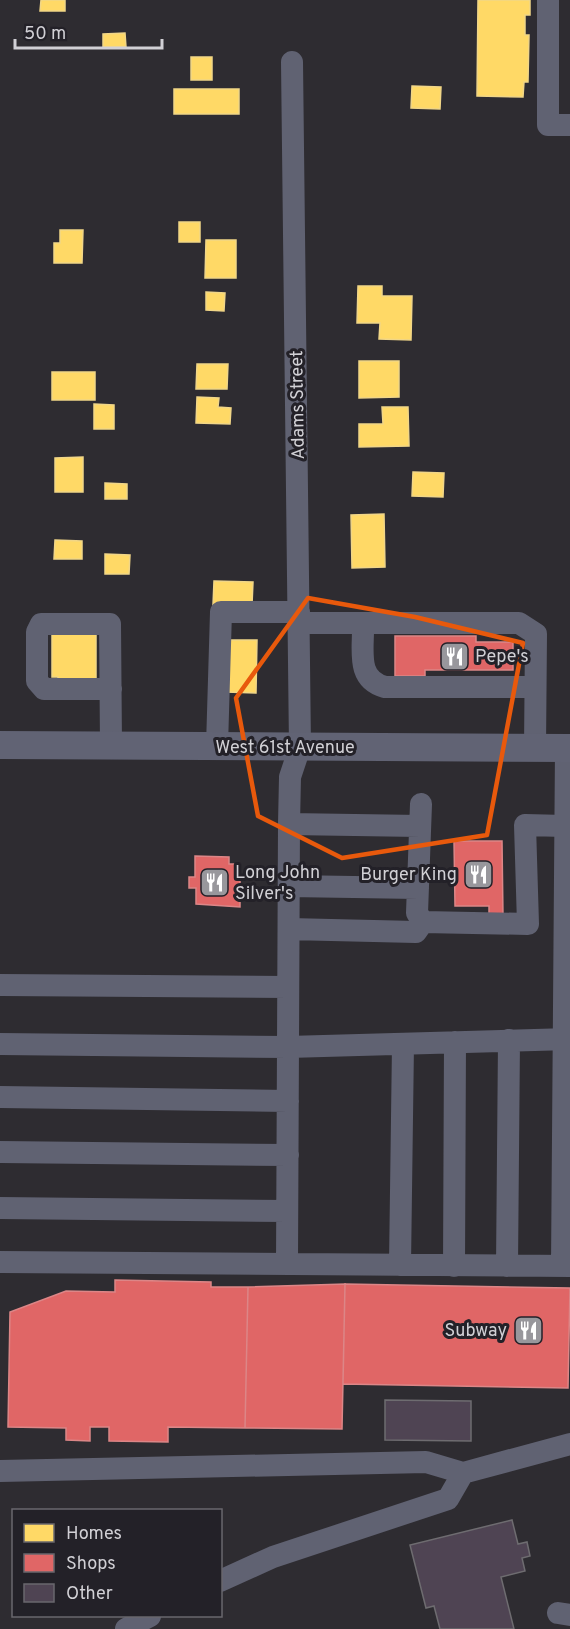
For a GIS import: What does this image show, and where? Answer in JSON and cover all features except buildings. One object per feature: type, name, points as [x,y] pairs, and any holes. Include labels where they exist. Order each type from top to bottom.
[{"type":"main road","name":"West 61st Avenue","points":[[0,744],[568,748]]},
{"type":"street","points":[[548,0],[548,124],[570,125]]},
{"type":"street","name":"Adams Street","points":[[287,1264],[290,777],[300,747],[292,62]]},
{"type":"street","points":[[217,746],[221,612],[363,623],[519,623],[536,634],[535,748]]},
{"type":"street","points":[[363,623],[364,674],[372,684],[385,687],[535,687]]},
{"type":"street","points":[[111,690],[111,746]]},
{"type":"street","points":[[0,1262],[566,1266],[567,1039],[564,931],[568,748]]},
{"type":"street","points":[[289,824],[421,815],[417,913],[423,922]]},
{"type":"street","points":[[528,924],[525,825],[565,826]]},
{"type":"street","points":[[289,886],[418,888]]},
{"type":"street","points":[[423,922],[528,924],[564,931]]},
{"type":"street","points":[[289,929],[416,932],[423,922]]},
{"type":"street","points":[[0,985],[288,987]]},
{"type":"street","points":[[0,1044],[288,1047],[567,1039]]},
{"type":"street","points":[[507,1266],[509,1040]]},
{"type":"street","points":[[454,1266],[455,1042]]},
{"type":"street","points":[[400,1265],[403,1044]]},
{"type":"street","points":[[0,1097],[288,1101]]},
{"type":"street","points":[[0,1152],[288,1155]]},
{"type":"street","points":[[0,1208],[287,1210]]},
{"type":"street","points":[[0,1471],[426,1462],[463,1473],[570,1444]]},
{"type":"street","points":[[222,1580],[273,1557],[448,1499],[463,1473]]},
{"type":"street","points":[[126,1629],[148,1617]]},
{"type":"highlighted area","points":[[308,598],[415,617],[523,643],[501,771],[487,835],[342,858],[258,816],[236,698]]},
{"type":"place","name":"Pepe's","points":[[454,656]]},
{"type":"place","name":"Burger King","points":[[478,874]]},
{"type":"place","name":"Long John Silver's","points":[[214,882]]},
{"type":"place","name":"Subway","points":[[528,1330]]}]
